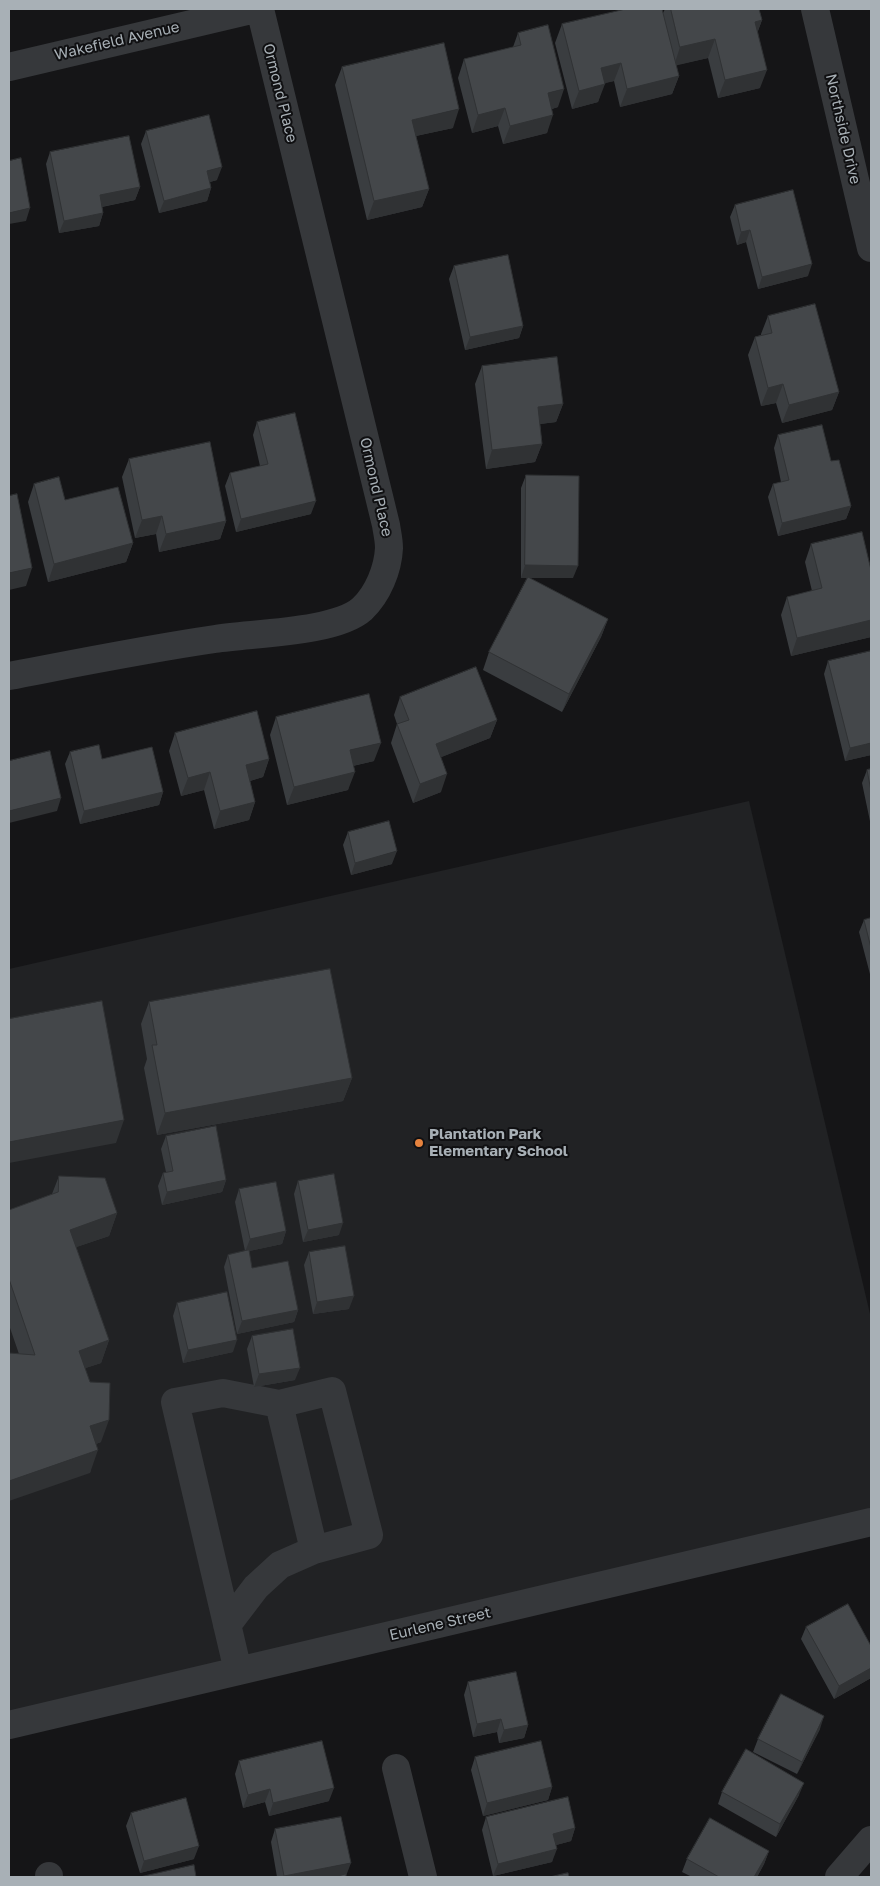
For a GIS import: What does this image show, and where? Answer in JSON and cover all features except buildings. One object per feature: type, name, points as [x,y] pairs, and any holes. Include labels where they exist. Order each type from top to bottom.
[{"type":"street","name":"Wakefield Avenue","points":[[9,67],[255,9]]},
{"type":"street","name":"Ormond Place","points":[[9,676],[217,638],[315,627],[339,622],[362,609],[379,588],[386,567],[389,547],[386,525],[260,9]]},
{"type":"street","name":"Northside Drive","points":[[815,9],[871,248]]},
{"type":"street","points":[[227,1624],[256,1587],[280,1564],[314,1550],[368,1535],[332,1391],[279,1404],[223,1392],[176,1402],[227,1624],[238,1671]]},
{"type":"street","points":[[279,1404],[314,1550]]},
{"type":"street","name":"Eurlene Street","points":[[9,1725],[871,1522]]},
{"type":"street","points":[[396,1768],[423,1877]]},
{"type":"street","points":[[839,1877],[871,1840]]},
{"type":"shaded area","name":"Plantation Park Elementary School","points":[[749,801],[871,1318],[871,1522],[9,1725],[9,969]]},
{"type":"place","name":"Plantation Park Elementary School","points":[[419,1143]]}]
